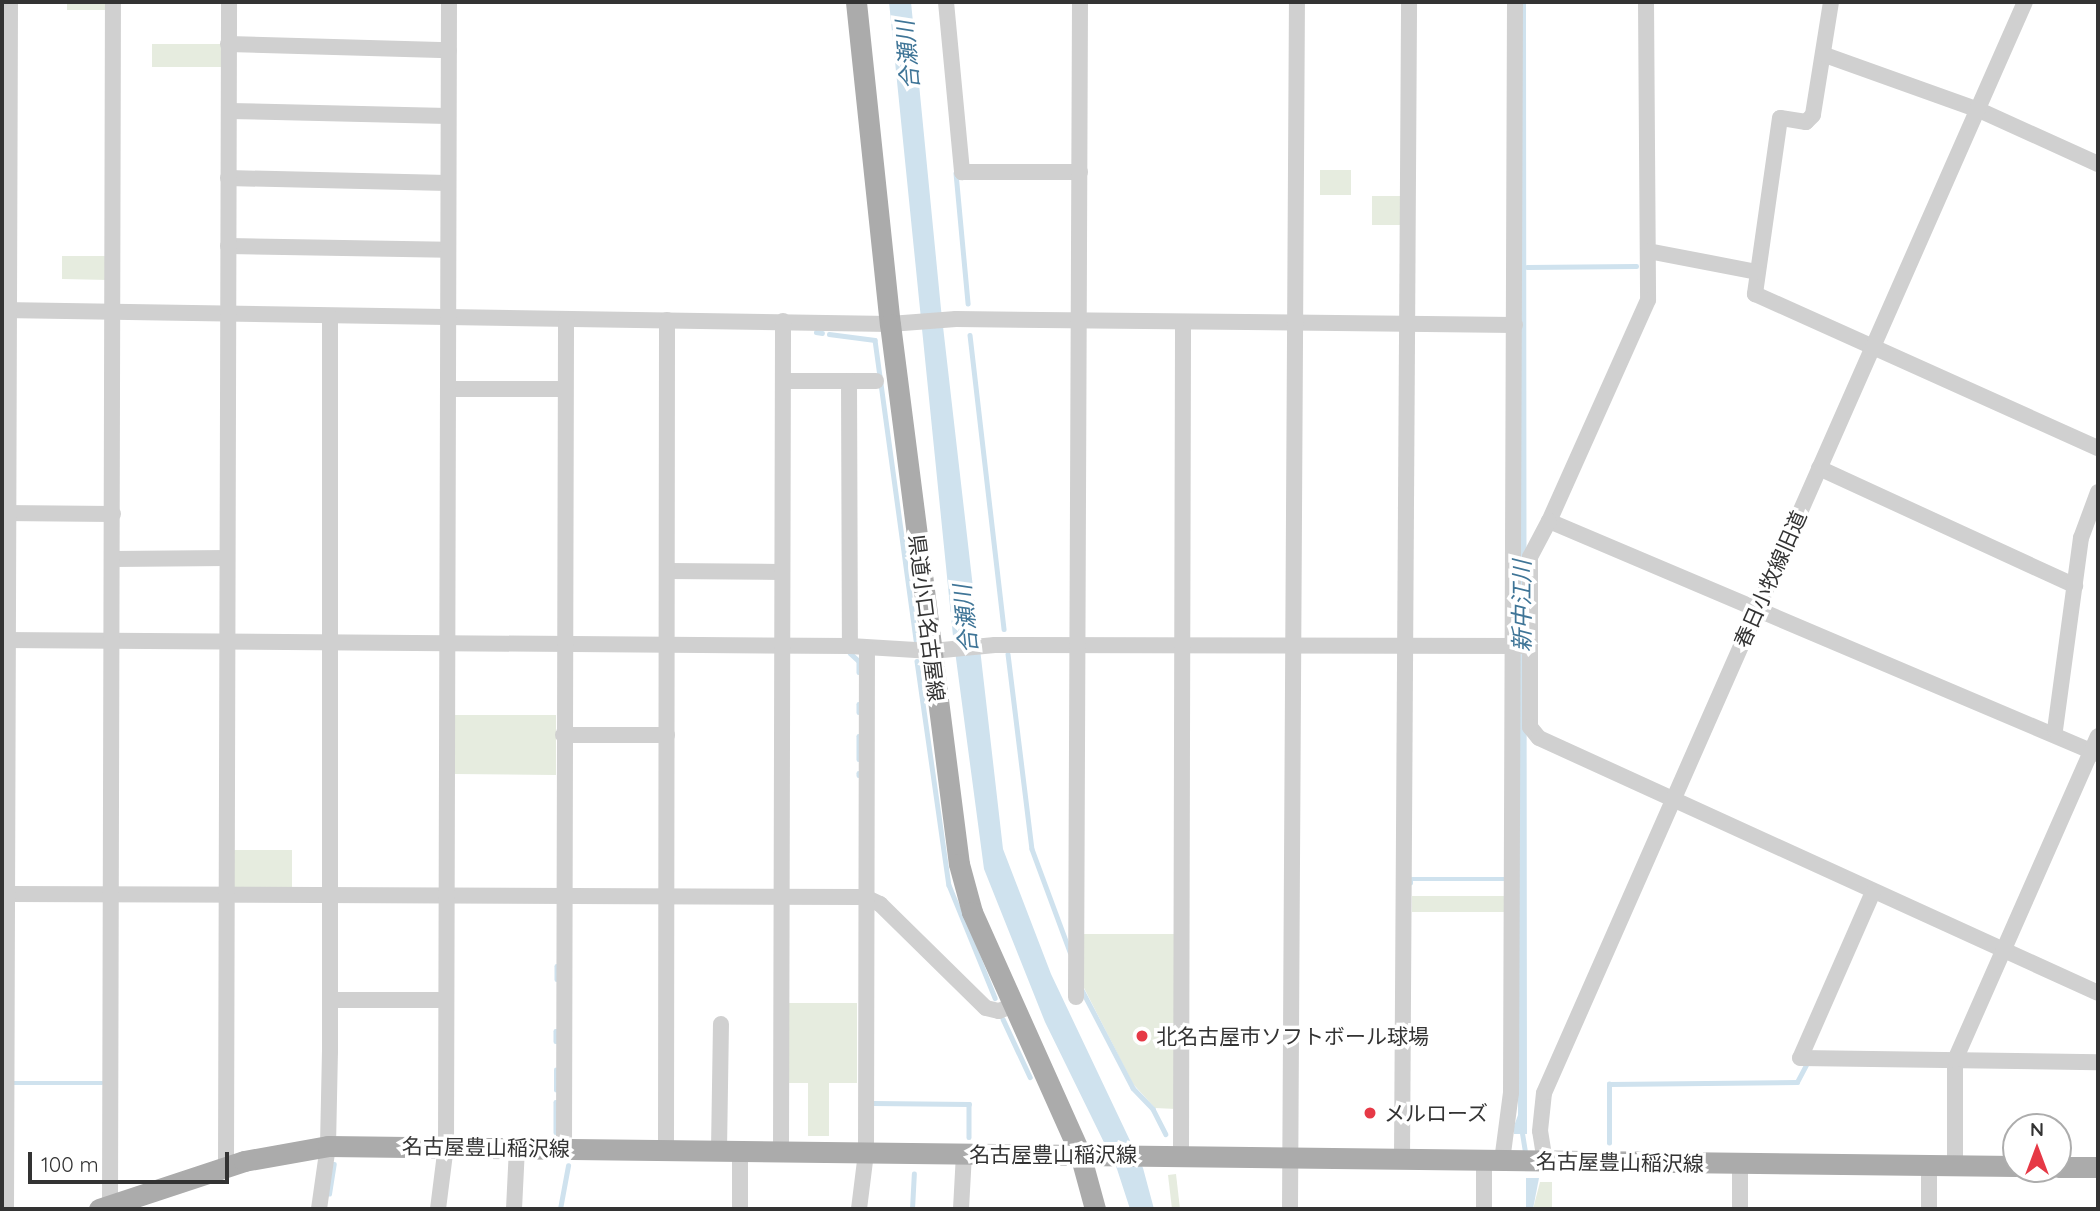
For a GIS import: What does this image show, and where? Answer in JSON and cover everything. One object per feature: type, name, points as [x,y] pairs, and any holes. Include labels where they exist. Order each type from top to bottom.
[{"type":"main road","name":"県道小口名古屋線","points":[[856,2],[938,651],[959,864],[972,912],[1080,1154],[1095,1209]]},
{"type":"main road","name":"名古屋豊山稲沢線","points":[[106,1208],[226,1166],[328,1146],[1181,1154],[1542,1162],[2002,1166]]},
{"type":"main road","points":[[2072,1167],[2098,1167]]},
{"type":"street","points":[[6,1209],[6,53],[10,2]]},
{"type":"street","points":[[106,1208],[112,894],[113,2]]},
{"type":"street","points":[[226,1166],[229,2]]},
{"type":"street","points":[[438,1209],[446,1146],[449,2]]},
{"type":"street","points":[[946,2],[962,172],[1080,172]]},
{"type":"street","points":[[1076,997],[1080,2]]},
{"type":"street","points":[[1290,1209],[1297,2]]},
{"type":"street","points":[[1402,1159],[1409,2]]},
{"type":"street","points":[[1484,1209],[1500,1161],[1511,1093],[1521,646],[1515,325],[1515,2]]},
{"type":"street","points":[[1646,2],[1648,300],[1549,521],[1530,557],[1521,646],[1530,727],[1539,738],[2098,993]]},
{"type":"street","points":[[1831,2],[1825,55],[1813,115],[1806,122],[1780,118],[1755,294],[2098,449]]},
{"type":"street","name":"春日小牧線旧道","points":[[1542,1162],[1540,1132],[1544,1093],[2025,2]]},
{"type":"street","points":[[228,44],[449,50]]},
{"type":"street","points":[[1825,55],[1979,110],[2098,164]]},
{"type":"street","points":[[229,111],[448,116]]},
{"type":"street","points":[[228,178],[448,183]]},
{"type":"street","points":[[228,246],[447,250]]},
{"type":"street","points":[[1648,251],[1757,272]]},
{"type":"street","points":[[6,310],[330,318],[897,324],[952,319],[1515,325]]},
{"type":"street","points":[[319,1209],[328,1146],[330,1000],[330,318]]},
{"type":"street","points":[[564,1148],[566,319]]},
{"type":"street","points":[[666,1149],[667,320]]},
{"type":"street","points":[[781,1151],[783,321]]},
{"type":"street","points":[[1181,1154],[1183,323]]},
{"type":"street","points":[[783,381],[876,381]]},
{"type":"street","points":[[849,381],[850,646]]},
{"type":"street","points":[[448,389],[565,389]]},
{"type":"street","points":[[1819,468],[2075,586]]},
{"type":"street","points":[[2055,730],[2081,538],[2098,492]]},
{"type":"street","points":[[6,513],[113,514]]},
{"type":"street","points":[[1549,521],[2096,747],[1955,1060],[1955,1166]]},
{"type":"street","points":[[113,559],[227,558]]},
{"type":"street","points":[[667,571],[782,572]]},
{"type":"street","points":[[5,640],[850,646],[938,651],[989,646],[1078,645],[1521,646]]},
{"type":"street","points":[[859,1209],[866,1153],[867,649]]},
{"type":"street","points":[[563,735],[667,735]]},
{"type":"street","points":[[1873,892],[1800,1058],[2098,1062]]},
{"type":"street","points":[[7,894],[865,897],[880,904],[986,1007],[999,1011],[1013,1005]]},
{"type":"street","points":[[330,1000],[445,1000]]},
{"type":"street","points":[[721,1024],[729,1150],[740,1209]]},
{"type":"street","points":[[514,1209],[517,1147]]},
{"type":"street","points":[[961,1209],[964,1153]]},
{"type":"street","points":[[1740,1164],[1740,1209]]},
{"type":"street","points":[[1929,1166],[1929,1209]]},
{"type":"shaded area","points":[[67,2],[109,2],[109,10],[67,10]]},
{"type":"shaded area","points":[[152,44],[224,44],[224,67],[152,67]]},
{"type":"shaded area","points":[[1320,170],[1351,170],[1351,195],[1320,195]]},
{"type":"shaded area","points":[[1372,196],[1401,196],[1401,225],[1372,225]]},
{"type":"shaded area","points":[[62,256],[109,256],[109,280],[62,279]]},
{"type":"shaded area","points":[[454,715],[556,715],[556,775],[454,774]]},
{"type":"shaded area","points":[[232,850],[292,850],[292,889],[234,889]]},
{"type":"shaded area","points":[[1412,896],[1509,896],[1509,912],[1412,912]]},
{"type":"shaded area","name":"北名古屋市ソフトボール球場","points":[[1084,934],[1174,934],[1176,1109],[1155,1108],[1133,1084],[1084,988]]},
{"type":"shaded area","points":[[785,1003],[857,1003],[857,1083],[829,1083],[829,1136],[808,1136],[808,1083],[785,1083]]},
{"type":"shaded area","points":[[1176,1174],[1180,1209],[1172,1209],[1168,1175]]},
{"type":"shaded area","points":[[1540,1182],[1552,1182],[1552,1209],[1533,1209]]},
{"type":"water","name":"合瀬川","points":[[889,2],[911,2],[941,309],[1003,849],[1051,974],[1143,1168],[1154,1209],[1130,1209],[1117,1169],[1045,1022],[984,869],[953,636]]},
{"type":"water","points":[[1520,2],[1526,2],[1527,1134],[1514,1134],[1518,1115]]},
{"type":"water","points":[[1526,1178],[1539,1178],[1533,1209],[1526,1209]]},
{"type":"waterway","points":[[956,173],[968,303]]},
{"type":"waterway","points":[[1527,267],[1636,266]]},
{"type":"waterway","points":[[816,332],[822,333]]},
{"type":"waterway","points":[[829,334],[875,340],[916,640]]},
{"type":"waterway","points":[[970,335],[1004,629]]},
{"type":"waterway","points":[[850,653],[859,661],[859,672]]},
{"type":"waterway","points":[[1008,654],[1032,849],[1070,952]]},
{"type":"waterway","points":[[917,661],[949,885],[995,998]]},
{"type":"waterway","points":[[859,704],[859,712]]},
{"type":"waterway","points":[[859,736],[859,759]]},
{"type":"waterway","points":[[1410,883],[1410,879],[1505,879]]},
{"type":"waterway","points":[[557,966],[557,979]]},
{"type":"waterway","points":[[1082,990],[1133,1088],[1153,1109],[1166,1134]]},
{"type":"waterway","points":[[1003,1019],[1030,1077]]},
{"type":"waterway","points":[[556,1031],[556,1041]]},
{"type":"waterway","points":[[1609,1143],[1609,1084],[1797,1082],[1806,1065]]},
{"type":"waterway","points":[[556,1070],[556,1090]]},
{"type":"waterway","points":[[12,1083],[102,1083]]},
{"type":"waterway","points":[[556,1102],[556,1132]]},
{"type":"waterway","points":[[872,1103],[969,1104],[969,1137]]},
{"type":"waterway","name":"新中江川","points":[[1522,1130],[1526,1156]]},
{"type":"waterway","points":[[329,1194],[334,1164]]},
{"type":"waterway","points":[[560,1209],[568,1166]]},
{"type":"waterway","points":[[912,1209],[914,1174]]},
{"type":"place","name":"北名古屋市ソフトボール球場","points":[[1142,1036]]},
{"type":"place","name":"メルローズ","points":[[1370,1113]]}]
